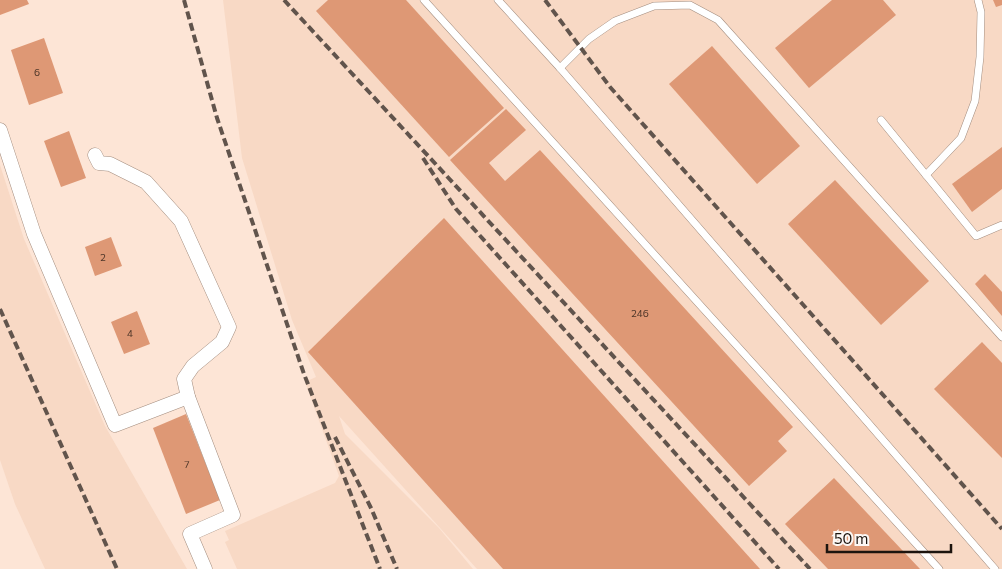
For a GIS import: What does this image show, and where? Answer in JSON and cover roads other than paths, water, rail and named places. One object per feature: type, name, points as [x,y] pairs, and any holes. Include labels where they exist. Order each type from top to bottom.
[{"type":"street","points":[[0,130],[34,234],[116,424],[188,397]]},
{"type":"street","points":[[95,155],[99,163],[110,164],[146,182],[181,221],[229,327],[222,342],[194,366],[184,379],[188,397],[233,515],[190,534],[205,569]]},
{"type":"lane","points":[[424,0],[939,569]]},
{"type":"lane","points":[[498,0],[560,68],[995,569]]},
{"type":"lane","points":[[926,175],[961,138],[975,101],[980,56],[981,12],[978,0]]},
{"type":"lane","points":[[560,68],[588,39],[615,21],[654,6],[690,5],[718,20],[1002,337]]},
{"type":"lane","points":[[881,120],[976,236],[1002,225]]},
{"type":"railway","points":[[184,0],[217,118],[304,374],[380,569]]},
{"type":"railway","points":[[284,0],[810,569]]},
{"type":"railway","points":[[545,0],[610,87],[1002,529]]},
{"type":"railway","points":[[423,158],[456,209],[779,569]]},
{"type":"railway","points":[[0,309],[117,569]]},
{"type":"railway","points":[[335,437],[371,508],[397,569]]}]
